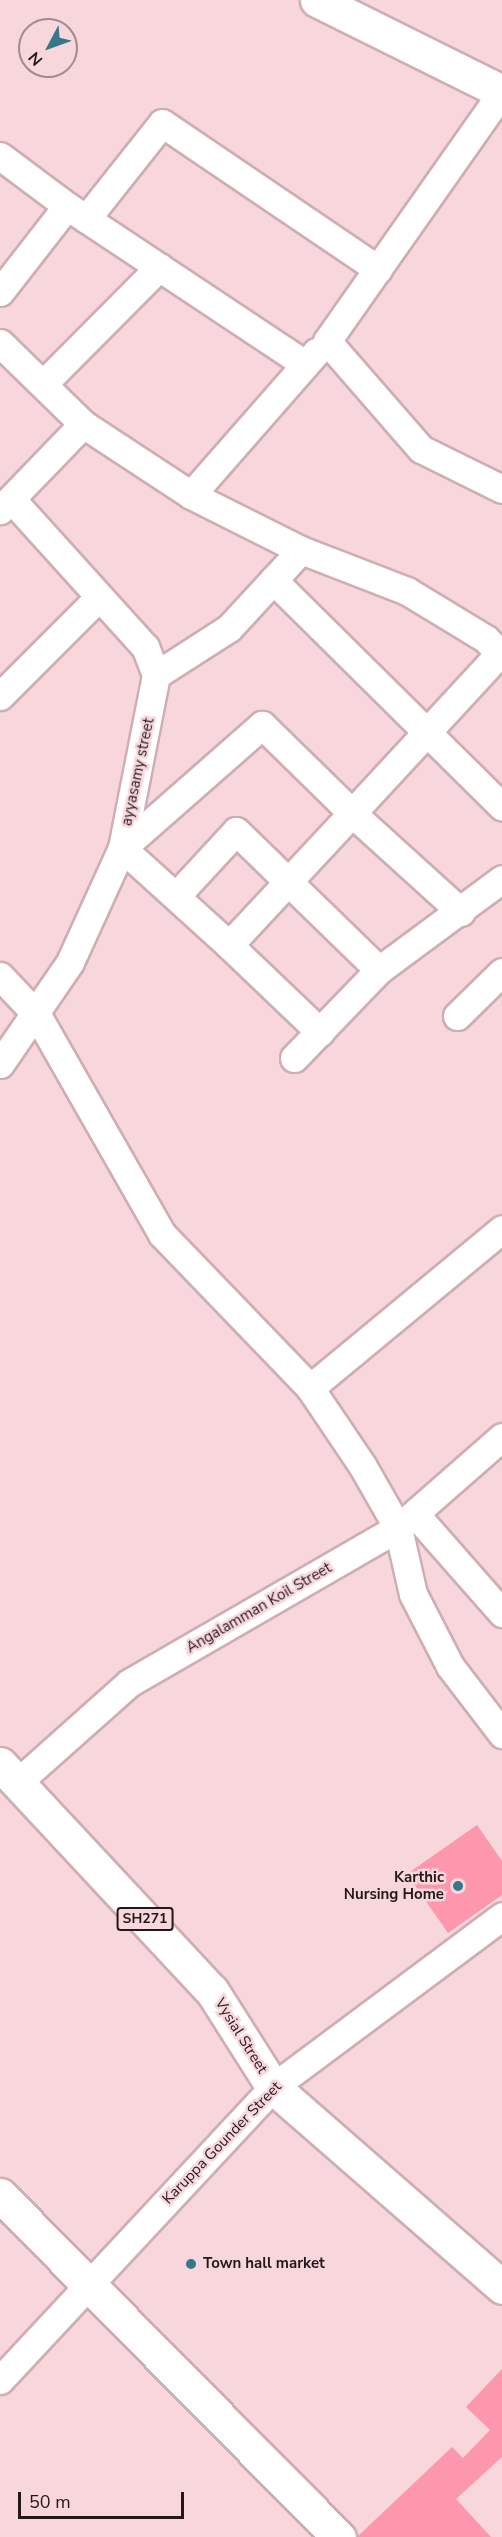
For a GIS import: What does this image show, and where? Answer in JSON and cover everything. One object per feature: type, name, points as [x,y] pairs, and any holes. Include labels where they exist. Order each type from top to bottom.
[{"type":"main road","points":[[317,0],[502,92]]},
{"type":"main road","name":"Vysial Street","points":[[9,1773],[212,1990],[273,2087],[502,2287]]},
{"type":"main road","points":[[0,2195],[339,2537]]},
{"type":"street","points":[[191,495],[327,341],[502,92]]},
{"type":"street","points":[[0,292],[162,123],[378,269]]},
{"type":"street","points":[[0,156],[76,212],[305,364]]},
{"type":"street","points":[[43,384],[159,267]]},
{"type":"street","points":[[327,341],[421,449],[502,489]]},
{"type":"street","points":[[0,343],[83,424],[191,495],[301,550],[407,591],[497,643],[427,732],[229,945]]},
{"type":"street","points":[[83,424],[6,505],[99,597],[145,647],[156,675],[229,628],[301,550]]},
{"type":"street","points":[[273,580],[502,807]]},
{"type":"street","points":[[0,696],[99,597]]},
{"type":"street","name":"ayyasamy street","points":[[0,1064],[37,1015],[70,962],[123,848],[156,675]]},
{"type":"street","points":[[320,1032],[123,848],[262,725],[352,813],[461,912]]},
{"type":"street","points":[[176,896],[236,831],[379,970]]},
{"type":"street","points":[[294,1058],[379,970],[461,912],[496,896]]},
{"type":"street","points":[[458,1016],[502,972]]},
{"type":"street","points":[[0,976],[37,1015],[162,1234],[310,1388],[407,1521],[502,1613]]},
{"type":"street","points":[[310,1388],[502,1230]]},
{"type":"street","name":"Angalamman Koil Street","points":[[9,1773],[129,1683],[407,1521],[502,1437]]},
{"type":"street","points":[[407,1521],[412,1594],[450,1666],[502,1734]]},
{"type":"street","name":"Karuppa Gounder Street","points":[[0,2380],[88,2282],[273,2087],[502,1916]]},
{"type":"building","points":[[477,1825],[502,1861],[502,1895],[448,1933],[407,1874]]},
{"type":"building","points":[[502,2369],[502,2457],[456,2499],[491,2537],[357,2537],[452,2447],[463,2458],[490,2430],[466,2407]]},
{"type":"place","name":"Karthic Nursing Home","points":[[458,1886]]},
{"type":"place","name":"Town hall market","points":[[191,2264]]}]
